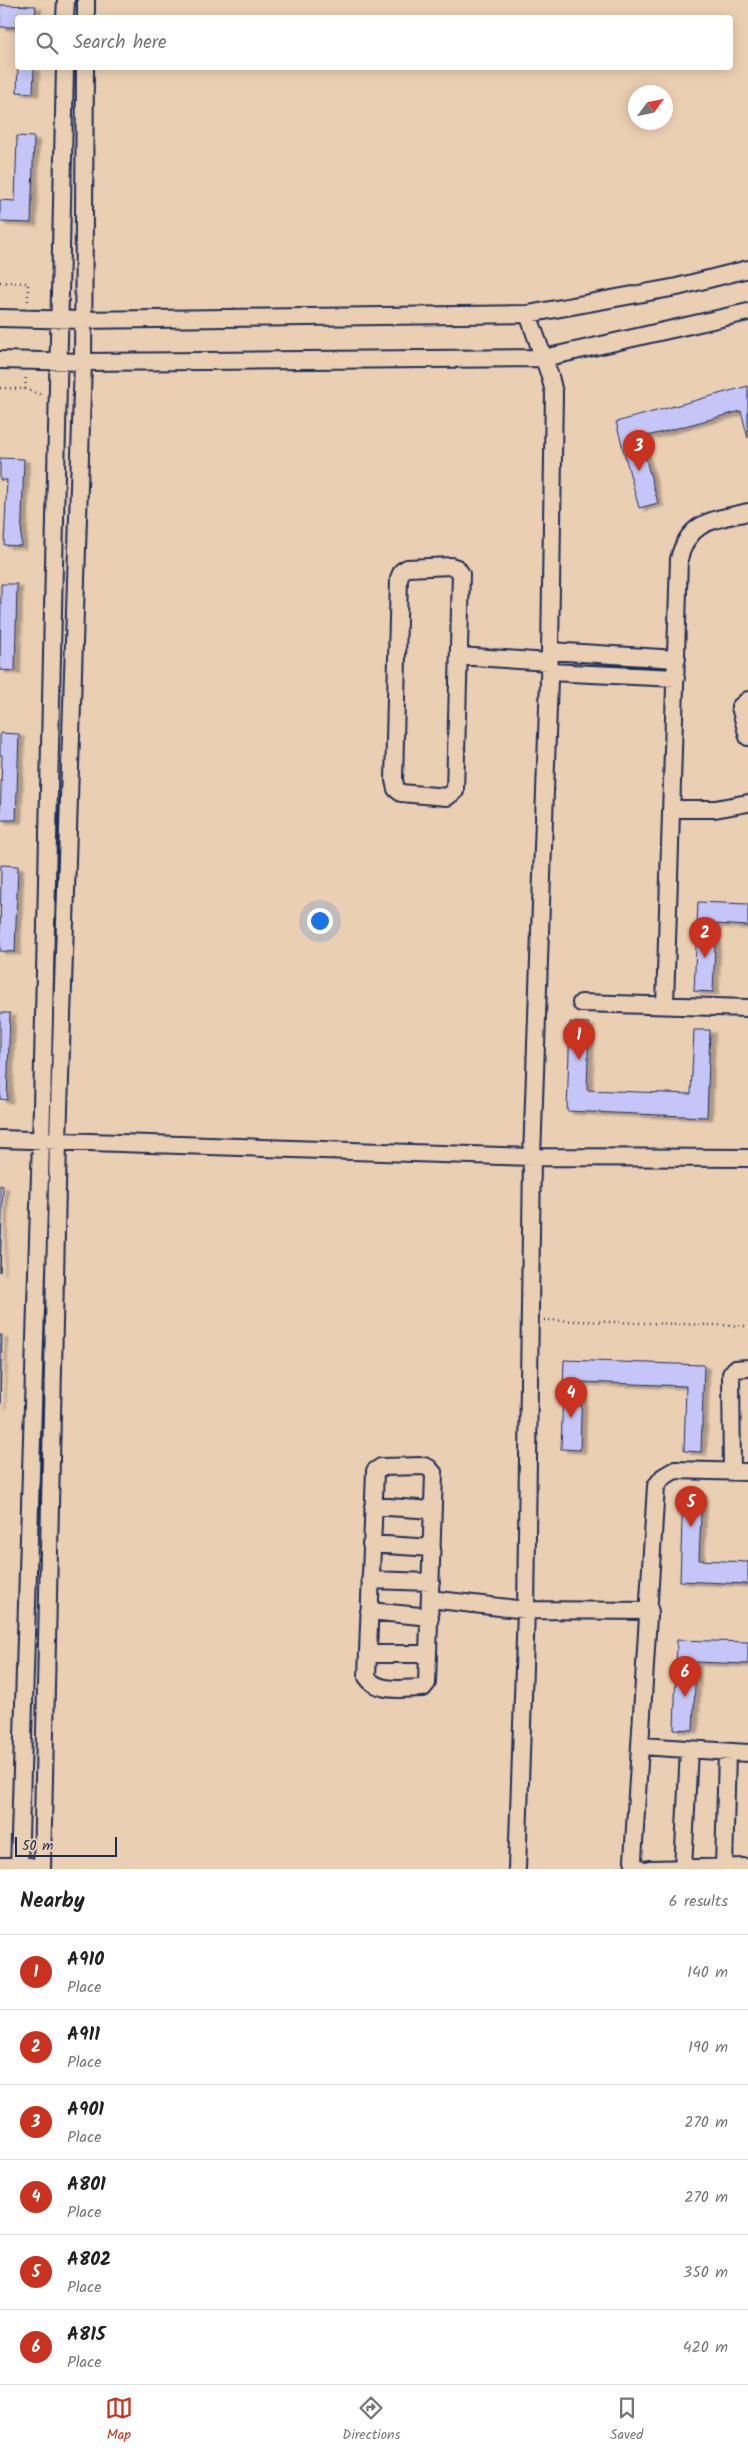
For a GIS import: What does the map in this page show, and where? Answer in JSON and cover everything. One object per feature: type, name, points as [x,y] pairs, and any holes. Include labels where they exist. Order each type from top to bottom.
[{"type":"street","points":[[65,15],[66,0]]},
{"type":"street","points":[[86,0],[86,15]]},
{"type":"street","points":[[19,1868],[40,1140],[60,320],[64,70]]},
{"type":"street","points":[[0,1866],[42,1868],[58,1141],[83,362],[85,70]]},
{"type":"street","points":[[0,318],[82,320],[528,314],[677,287],[748,269]]},
{"type":"street","points":[[0,360],[83,362],[544,358],[748,312]]},
{"type":"street","points":[[517,1869],[526,1610],[532,1157],[549,662],[554,393],[553,385],[528,314]]},
{"type":"street","points":[[665,1005],[679,559],[683,543],[693,531],[706,522],[748,512]]},
{"type":"street","points":[[451,566],[458,568],[461,574],[459,656],[455,790],[447,797],[401,793],[396,788],[394,780],[399,578],[402,571],[407,568],[451,566]]},
{"type":"street","points":[[459,656],[549,662],[676,678]]},
{"type":"street","points":[[549,662],[677,659]]},
{"type":"street","points":[[748,700],[740,707],[748,737]]},
{"type":"street","points":[[671,809],[715,809],[748,803]]},
{"type":"street","points":[[582,1003],[748,1008]]},
{"type":"street","points":[[0,1139],[532,1157],[748,1158]]},
{"type":"street","points":[[641,1869],[635,1866],[633,1860],[650,1611],[656,1486],[663,1476],[675,1470],[740,1472],[731,1374],[735,1370],[748,1368]]},
{"type":"street","points":[[424,1466],[429,1468],[434,1474],[427,1683],[423,1688],[379,1688],[372,1685],[367,1678],[373,1506],[375,1471],[382,1467],[424,1466]]},
{"type":"street","points":[[373,1506],[433,1510]]},
{"type":"street","points":[[371,1544],[432,1548]]},
{"type":"street","points":[[370,1580],[431,1582]]},
{"type":"street","points":[[430,1599],[526,1610],[650,1611]]},
{"type":"street","points":[[369,1611],[430,1617]]},
{"type":"street","points":[[368,1654],[428,1654]]},
{"type":"street","points":[[641,1746],[748,1753]]},
{"type":"street","points":[[683,1868],[689,1749]]},
{"type":"street","points":[[724,1868],[727,1752]]},
{"type":"street","points":[[649,1869],[748,1868]]},
{"type":"path","points":[[0,282],[28,283],[29,319]]},
{"type":"path","points":[[0,388],[25,389],[58,400]]},
{"type":"path","points":[[530,1319],[748,1326]]},
{"type":"building","points":[[0,5],[36,6],[35,15],[15,15],[15,27],[0,27]]},
{"type":"building","points":[[18,70],[34,70],[33,93],[17,92]]},
{"type":"building","points":[[17,136],[34,137],[31,223],[0,222],[0,200],[15,201]]},
{"type":"building","points":[[748,386],[748,438],[741,411],[640,438],[658,503],[639,508],[616,422]]},
{"type":"building","points":[[0,458],[24,459],[21,546],[4,545],[7,480],[0,480]]},
{"type":"building","points":[[1,584],[17,584],[15,671],[0,670]]},
{"type":"building","points":[[0,733],[19,734],[16,820],[0,820],[2,755],[0,755]]},
{"type":"building","points":[[1,865],[18,866],[15,952],[0,951]]},
{"type":"building","points":[[698,902],[748,904],[748,926],[716,924],[713,992],[694,991]]},
{"type":"building","points":[[0,1013],[10,1013],[7,1100],[0,1099]]},
{"type":"building","points":[[570,1022],[589,1023],[587,1090],[691,1094],[694,1030],[710,1030],[707,1117],[567,1111]]},
{"type":"building","points":[[0,1185],[3,1186],[0,1272]]},
{"type":"building","points":[[0,1335],[2,1335],[0,1406]]},
{"type":"building","points":[[564,1360],[704,1365],[701,1452],[684,1451],[686,1386],[582,1382],[580,1450],[561,1449]]},
{"type":"building","points":[[683,1492],[702,1493],[699,1560],[748,1562],[748,1584],[680,1581]]},
{"type":"building","points":[[677,1640],[748,1642],[748,1664],[696,1662],[693,1730],[674,1729]]},
{"type":"place","name":"A901","points":[[639,471]]},
{"type":"place","name":"A911","points":[[705,958]]},
{"type":"place","name":"A910","points":[[579,1060]]},
{"type":"place","name":"A801","points":[[571,1418]]},
{"type":"place","name":"A802","points":[[691,1527]]},
{"type":"place","name":"A815","points":[[685,1697]]}]
